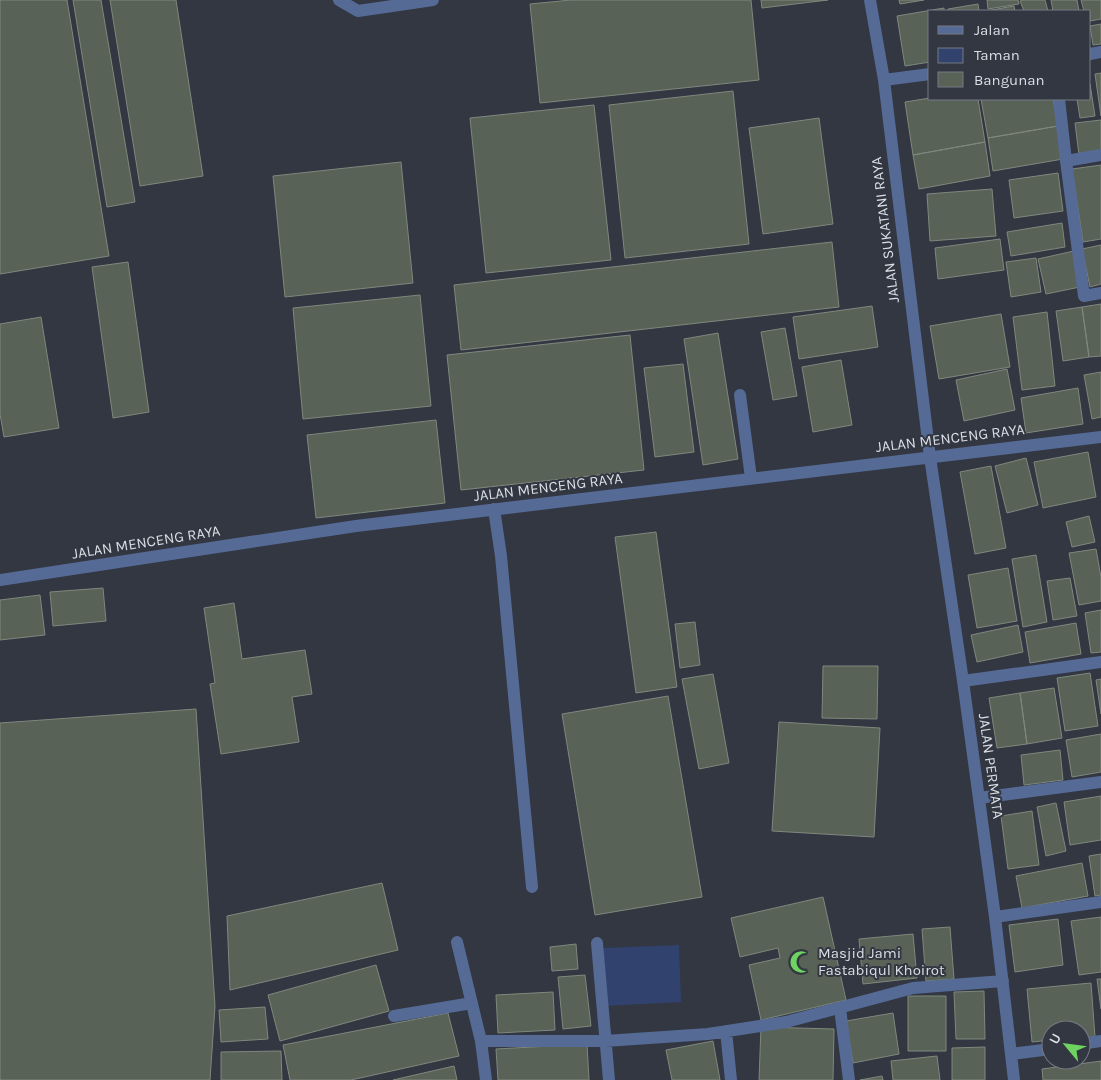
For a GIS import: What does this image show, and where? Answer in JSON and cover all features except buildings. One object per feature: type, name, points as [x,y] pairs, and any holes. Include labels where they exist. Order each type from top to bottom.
[{"type":"street","points":[[339,0],[358,11],[434,0]]},
{"type":"street","name":"JALAN SUKATANI RAYA","points":[[870,0],[884,80],[930,457]]},
{"type":"street","points":[[884,80],[928,74]]},
{"type":"street","points":[[1059,100],[1084,296],[1101,293]]},
{"type":"street","points":[[1066,162],[1101,155]]},
{"type":"street","points":[[740,395],[750,478]]},
{"type":"street","name":"JALAN MENCENG RAYA","points":[[0,580],[347,528],[1101,437]]},
{"type":"street","name":"JALAN PERMATA","points":[[930,457],[979,798],[1014,1080]]},
{"type":"street","points":[[494,509],[502,566],[532,887]]},
{"type":"street","points":[[963,681],[1101,662]]},
{"type":"street","points":[[979,798],[1101,782]]},
{"type":"street","points":[[995,918],[1101,902]]},
{"type":"street","points":[[457,942],[481,1041],[486,1080]]},
{"type":"street","points":[[597,943],[609,1080]]},
{"type":"street","points":[[481,1041],[605,1041],[708,1034],[786,1022],[912,988],[1003,981]]},
{"type":"street","points":[[394,1016],[472,1003]]},
{"type":"street","points":[[840,1008],[849,1080]]},
{"type":"street","points":[[726,1031],[731,1080]]},
{"type":"street","points":[[1011,1054],[1041,1050]]},
{"type":"green space","points":[[679,945],[681,1002],[605,1006],[603,948]]},
{"type":"place","name":"Masjid Jami Fastabiqul Khoirot","points":[[801,962]]}]
